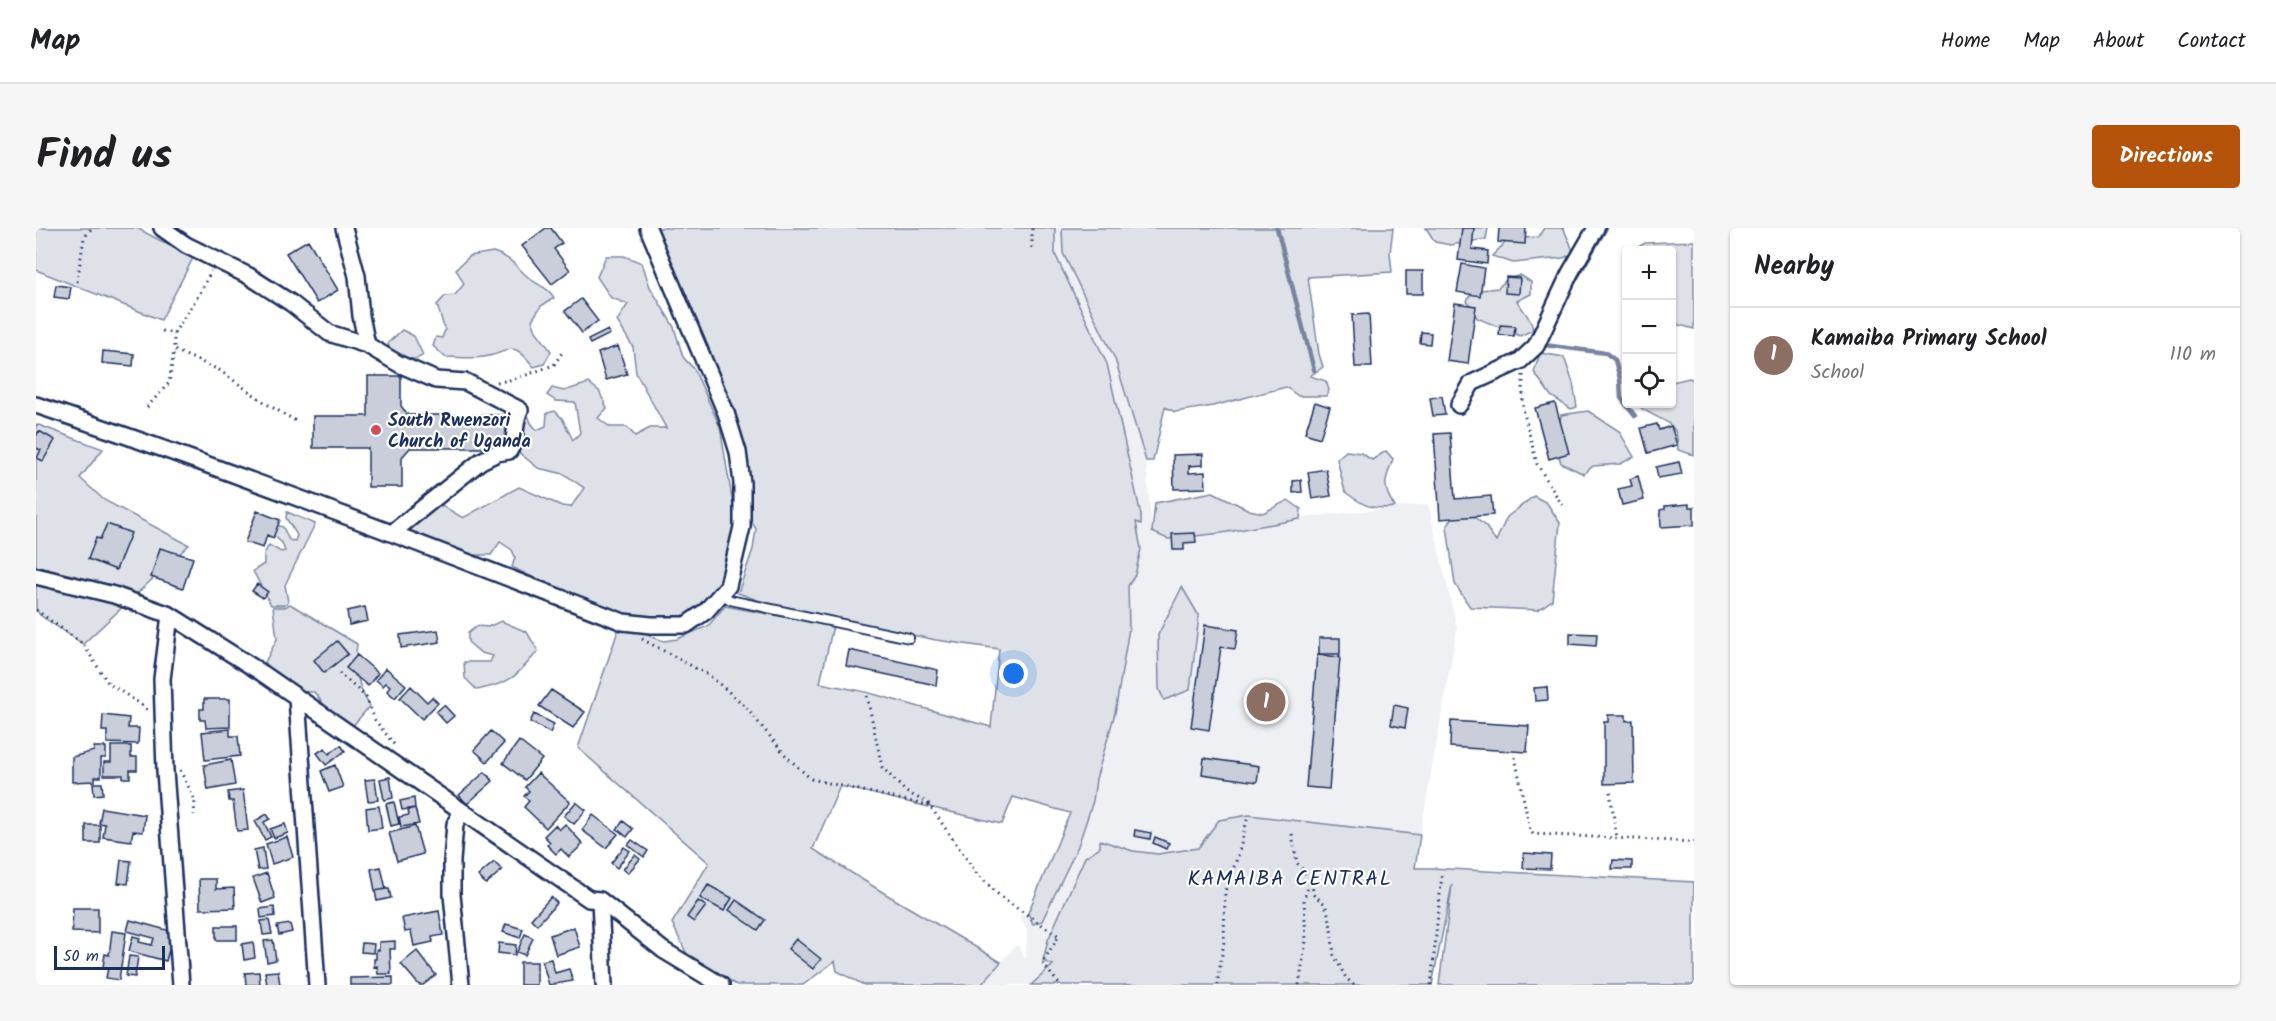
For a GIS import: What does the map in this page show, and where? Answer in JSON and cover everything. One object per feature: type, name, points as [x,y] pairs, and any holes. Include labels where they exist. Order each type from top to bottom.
[{"type":"street","points":[[162,228],[186,245],[249,276],[291,303],[329,333],[367,345],[399,364],[436,380],[466,382],[520,410],[515,418],[515,438],[509,451],[496,453],[481,461],[393,532]]},
{"type":"street","points":[[344,228],[357,276],[367,345]]},
{"type":"street","points":[[36,405],[138,439],[393,532],[623,622],[659,626],[686,625],[706,611],[729,586],[742,527],[742,483],[738,452],[726,413],[648,228]]},
{"type":"street","points":[[1459,405],[1472,383],[1524,357],[1536,346],[1570,273],[1596,228]]},
{"type":"street","points":[[36,576],[114,596],[170,615],[262,673],[589,899],[600,900],[663,950],[721,985]]},
{"type":"street","points":[[170,615],[162,679],[181,985]]},
{"type":"street","points":[[297,698],[317,985]]},
{"type":"street","points":[[461,985],[452,895],[452,861],[455,824],[462,811]]},
{"type":"street","points":[[600,900],[604,985]]},
{"type":"lane","points":[[722,593],[730,600],[909,638]]},
{"type":"path","points":[[77,282],[84,238],[92,228]]},
{"type":"path","points":[[1032,228],[1032,248]]},
{"type":"path","points":[[147,407],[169,383],[174,333],[200,293],[217,259]]},
{"type":"path","points":[[162,331],[174,333]]},
{"type":"path","points":[[174,350],[219,370],[270,406],[296,421]]},
{"type":"path","points":[[491,382],[516,380],[533,371],[554,365],[563,351]]},
{"type":"path","points":[[1524,357],[1523,409],[1528,431],[1537,464],[1562,505]]},
{"type":"path","points":[[36,610],[83,644],[108,683],[145,707],[164,732]]},
{"type":"path","points":[[623,622],[645,642],[710,676],[744,705],[787,757],[811,779],[930,806]]},
{"type":"path","points":[[339,673],[366,697],[375,720],[398,749]]},
{"type":"path","points":[[867,696],[882,767],[906,792],[930,806],[977,874],[1003,899],[1059,936],[1042,963],[1060,985]]},
{"type":"path","points":[[1515,757],[1530,830],[1533,834],[1694,842]]},
{"type":"path","points":[[178,764],[195,800],[194,815]]},
{"type":"path","points":[[1611,792],[1617,839]]},
{"type":"path","points":[[1217,985],[1224,942],[1225,891],[1239,853],[1248,816]]},
{"type":"path","points":[[1292,834],[1298,863],[1311,878],[1314,895],[1324,904],[1330,920],[1334,956],[1354,985]]},
{"type":"path","points":[[1431,985],[1442,874]]},
{"type":"path","points":[[1299,985],[1306,941],[1304,900],[1311,878]]},
{"type":"shaded area","points":[[36,228],[137,228],[193,258],[161,320],[36,270]]},
{"type":"shaded area","points":[[649,228],[1055,228],[1055,254],[1107,364],[1141,515],[1141,524],[1136,522],[1141,549],[1135,575],[1128,586],[1129,628],[1115,713],[1096,779],[1093,801],[1078,846],[1042,921],[1033,924],[1028,913],[1070,813],[1013,797],[1002,824],[840,786],[813,849],[1001,962],[981,985],[864,985],[837,971],[835,961],[803,985],[737,985],[691,963],[672,923],[709,863],[578,748],[623,616],[652,637],[664,641],[677,639],[708,626],[725,606],[833,626],[820,683],[866,692],[991,727],[999,649],[936,640],[777,607],[738,593],[753,549],[756,529],[751,521],[749,481]]},
{"type":"shaded area","points":[[1055,228],[1062,228],[1063,253],[1115,359],[1146,461],[1152,532],[1428,504],[1457,628],[1420,835],[1249,815],[1219,820],[1198,848],[1158,854],[1133,851],[1100,840],[1100,847],[1085,857],[1072,889],[1054,964],[1031,985],[981,985],[1017,944],[1026,960],[1027,930],[1019,916],[1028,913],[1033,924],[1093,801],[1096,779],[1115,713],[1129,628],[1128,586],[1135,575],[1135,521],[1141,524],[1138,498],[1107,364],[1055,254]]},
{"type":"shaded area","points":[[1062,228],[1393,228],[1390,253],[1392,272],[1308,277],[1319,354],[1323,367],[1310,376],[1326,381],[1329,390],[1326,396],[1298,396],[1286,387],[1213,406],[1175,412],[1165,407],[1153,461],[1146,461],[1115,359],[1063,253]]},
{"type":"shaded area","points":[[1426,228],[1488,228],[1486,239],[1451,245],[1435,242]]},
{"type":"shaded area","points":[[1544,228],[1564,228],[1573,254],[1563,258],[1513,263],[1492,256],[1509,239],[1538,237]]},
{"type":"shaded area","points":[[1694,241],[1694,329],[1676,324],[1676,246],[1640,246],[1645,243]]},
{"type":"shaded area","points":[[493,252],[509,259],[531,280],[549,291],[554,298],[541,306],[532,320],[536,331],[551,351],[544,364],[534,367],[520,352],[511,349],[493,355],[470,358],[445,357],[433,346],[436,337],[442,338],[445,330],[437,305],[445,296],[455,295],[464,284],[456,269],[470,256]]},
{"type":"shaded area","points":[[606,256],[624,256],[642,263],[650,287],[674,327],[683,357],[694,369],[720,427],[738,534],[720,591],[701,611],[676,623],[633,616],[563,593],[512,567],[515,557],[512,550],[500,542],[491,555],[471,555],[401,534],[438,503],[463,518],[519,487],[562,506],[571,507],[584,488],[564,474],[538,468],[516,450],[526,410],[531,423],[537,430],[546,426],[547,413],[555,411],[562,418],[573,440],[580,433],[575,402],[556,401],[547,395],[552,388],[564,391],[589,383],[599,391],[607,408],[598,418],[610,427],[627,427],[635,436],[650,428],[666,428],[636,373],[633,347],[617,321],[628,304],[611,298],[597,277]]},
{"type":"shaded area","points":[[1520,275],[1531,282],[1531,294],[1517,301],[1531,321],[1533,330],[1520,336],[1477,318],[1467,301],[1472,291],[1498,288],[1506,280]]},
{"type":"shaded area","points":[[402,330],[414,336],[423,355],[412,359],[391,354],[388,343]]},
{"type":"shaded area","points":[[1540,353],[1564,357],[1573,383],[1577,407],[1571,409],[1551,396],[1534,372]]},
{"type":"shaded area","points":[[1689,378],[1694,380],[1694,455],[1678,450],[1677,435],[1671,426],[1641,408],[1676,408],[1676,381]]},
{"type":"shaded area","points":[[1588,411],[1619,431],[1634,457],[1620,464],[1593,466],[1584,474],[1561,463],[1557,450],[1561,415]]},
{"type":"shaded area","points":[[36,424],[103,449],[80,478],[104,500],[189,545],[83,644],[40,615],[36,609]]},
{"type":"shaded area","points":[[1346,451],[1361,453],[1372,460],[1386,451],[1393,459],[1386,478],[1386,488],[1395,507],[1368,506],[1345,492],[1337,459]]},
{"type":"shaded area","points":[[1213,492],[1249,510],[1263,513],[1288,500],[1301,509],[1300,519],[1222,533],[1168,539],[1152,532],[1155,503]]},
{"type":"shaded area","points":[[1534,496],[1547,503],[1560,523],[1552,600],[1538,610],[1470,607],[1455,584],[1447,527],[1455,513],[1470,513],[1486,527],[1496,541],[1507,517]]},
{"type":"shaded area","points":[[287,512],[315,524],[285,585],[288,602],[284,605],[271,605],[253,571],[264,564],[264,554],[269,545],[281,552],[285,551],[282,543],[272,534],[273,524],[283,527],[289,540],[295,541],[297,535],[286,518]]},
{"type":"shaded area","points":[[1182,587],[1199,616],[1190,690],[1164,700],[1159,689],[1158,635]]},
{"type":"shaded area","points":[[290,604],[357,644],[358,676],[362,692],[370,706],[349,730],[336,720],[314,692],[295,692],[264,664],[277,639],[273,607],[285,607]]},
{"type":"shaded area","points":[[501,621],[527,632],[538,651],[512,678],[498,685],[477,690],[465,678],[464,662],[490,662],[493,656],[481,653],[468,642],[468,633],[477,626],[488,627]]},
{"type":"shaded area","points":[[1249,815],[1420,835],[1415,868],[1694,882],[1694,985],[1439,985],[1452,885],[1432,985],[1031,985],[1053,965],[1043,961],[1048,940],[1085,857],[1100,847],[1100,840],[1133,851],[1158,854],[1198,848],[1219,820]]},
{"type":"building","points":[[546,228],[551,228],[562,243],[554,249],[570,270],[552,284],[522,246]]},
{"type":"building","points":[[1462,228],[1474,228],[1472,249],[1488,251],[1487,264],[1458,260]]},
{"type":"building","points":[[1499,228],[1526,228],[1525,244],[1498,242]]},
{"type":"building","points":[[308,240],[338,290],[317,303],[286,253]]},
{"type":"building","points":[[1462,264],[1484,268],[1480,296],[1457,292]]},
{"type":"building","points":[[1406,271],[1423,271],[1423,294],[1406,294]]},
{"type":"building","points":[[1506,277],[1520,278],[1519,294],[1505,293]]},
{"type":"building","points":[[56,285],[71,287],[69,299],[54,297]]},
{"type":"building","points":[[581,299],[598,321],[582,333],[565,311]]},
{"type":"building","points":[[1455,303],[1476,306],[1468,364],[1447,361]]},
{"type":"building","points":[[1369,314],[1372,367],[1355,367],[1352,315]]},
{"type":"building","points":[[1500,325],[1515,326],[1514,336],[1499,335]]},
{"type":"building","points":[[608,330],[610,334],[590,344],[588,340]]},
{"type":"building","points":[[1421,332],[1431,333],[1430,344],[1420,343]]},
{"type":"building","points":[[618,346],[627,374],[606,380],[598,353]]},
{"type":"building","points":[[103,351],[134,354],[133,366],[102,363]]},
{"type":"building","points":[[368,376],[401,376],[401,406],[408,415],[510,415],[510,448],[410,448],[402,457],[402,487],[368,487],[368,448],[313,448],[313,416],[368,416]]},
{"type":"building","points":[[1442,396],[1445,415],[1433,416],[1430,398]]},
{"type":"building","points":[[1315,402],[1330,407],[1320,438],[1305,433]]},
{"type":"building","points":[[1555,403],[1569,453],[1549,459],[1535,408]]},
{"type":"building","points":[[1657,424],[1659,430],[1671,426],[1677,445],[1648,453],[1641,428]]},
{"type":"building","points":[[39,431],[55,440],[43,461],[37,458],[41,450],[36,448],[36,436]]},
{"type":"building","points":[[1450,433],[1455,499],[1491,496],[1493,515],[1440,519],[1434,434]]},
{"type":"building","points":[[1203,454],[1203,465],[1189,466],[1189,473],[1205,472],[1206,488],[1174,489],[1173,455]]},
{"type":"building","points":[[1679,462],[1682,474],[1658,478],[1656,467]]},
{"type":"building","points":[[1326,469],[1331,496],[1312,499],[1308,472]]},
{"type":"building","points":[[1638,476],[1644,500],[1622,505],[1618,489],[1632,486],[1630,479]]},
{"type":"building","points":[[1301,480],[1302,492],[1293,493],[1293,481]]},
{"type":"building","points":[[1689,504],[1689,507],[1694,507],[1694,525],[1661,527],[1660,510],[1665,509],[1665,506]]},
{"type":"building","points":[[257,511],[280,520],[273,538],[267,535],[263,548],[245,542]]},
{"type":"building","points":[[107,524],[131,533],[116,570],[88,559],[96,538],[100,539]]},
{"type":"building","points":[[1195,533],[1196,542],[1184,543],[1184,550],[1173,550],[1172,534]]},
{"type":"building","points":[[160,548],[193,558],[183,588],[151,577]]},
{"type":"building","points":[[257,584],[268,592],[263,598],[252,591]]},
{"type":"building","points":[[365,607],[368,621],[349,625],[347,611]]},
{"type":"building","points":[[1205,625],[1238,630],[1235,649],[1221,647],[1209,730],[1191,727]]},
{"type":"building","points":[[438,630],[440,642],[401,648],[400,635]]},
{"type":"building","points":[[1570,633],[1597,634],[1596,646],[1570,644]]},
{"type":"building","points":[[1319,638],[1340,638],[1340,654],[1319,654]]},
{"type":"building","points":[[337,641],[348,654],[324,673],[314,660]]},
{"type":"building","points":[[849,650],[938,670],[936,685],[846,666]]},
{"type":"building","points":[[357,655],[378,673],[368,686],[346,668]]},
{"type":"building","points":[[1317,655],[1340,657],[1329,789],[1306,787]]},
{"type":"building","points":[[386,668],[406,685],[395,698],[387,691],[390,686],[386,683],[383,686],[376,680]]},
{"type":"building","points":[[411,686],[427,702],[432,697],[438,703],[422,719],[400,698]]},
{"type":"building","points":[[1547,687],[1548,700],[1535,701],[1534,688]]},
{"type":"building","points":[[551,690],[585,712],[573,728],[539,706]]},
{"type":"building","points":[[204,699],[230,699],[230,727],[206,728],[205,720],[200,720],[200,709],[204,709]]},
{"type":"building","points":[[444,705],[454,716],[446,723],[436,712]]},
{"type":"building","points":[[1394,705],[1408,708],[1405,728],[1391,725]]},
{"type":"building","points":[[534,714],[554,724],[550,733],[530,722]]},
{"type":"building","points":[[103,715],[129,718],[128,728],[139,728],[138,744],[107,743],[107,731],[102,731]]},
{"type":"building","points":[[1608,715],[1626,715],[1626,721],[1633,720],[1634,783],[1604,784],[1604,722],[1608,722]]},
{"type":"building","points":[[1451,721],[1529,726],[1527,752],[1450,747]]},
{"type":"building","points":[[230,729],[230,736],[238,736],[240,756],[205,760],[202,732]]},
{"type":"building","points":[[491,731],[504,743],[487,762],[474,750]]},
{"type":"building","points":[[519,741],[542,759],[525,780],[503,763]]},
{"type":"building","points":[[341,745],[345,751],[326,765],[317,753],[325,748],[329,754]]},
{"type":"building","points":[[111,746],[131,746],[131,757],[137,757],[137,770],[130,770],[130,778],[123,778],[123,775],[104,775],[104,762],[111,762]]},
{"type":"building","points":[[94,747],[106,747],[106,758],[101,758],[101,777],[95,777],[95,781],[72,782],[72,757],[94,751]]},
{"type":"building","points":[[1204,758],[1259,766],[1257,782],[1202,774]]},
{"type":"building","points":[[231,760],[235,785],[208,790],[204,765]]},
{"type":"building","points":[[335,765],[343,787],[329,792],[321,771]]},
{"type":"building","points":[[485,772],[493,781],[467,804],[459,795]]},
{"type":"building","points":[[538,773],[570,802],[546,828],[524,807],[529,801],[524,796],[529,791],[525,787]]},
{"type":"building","points":[[390,777],[393,798],[384,800],[380,779]]},
{"type":"building","points":[[375,779],[378,800],[368,801],[365,780]]},
{"type":"building","points":[[93,783],[102,783],[103,794],[94,795]]},
{"type":"building","points":[[243,790],[248,830],[237,831],[233,801],[229,801],[228,792]]},
{"type":"building","points":[[414,798],[415,808],[402,810],[400,801]]},
{"type":"building","points":[[394,802],[399,824],[391,826],[386,804]]},
{"type":"building","points":[[576,802],[586,810],[574,824],[564,816]]},
{"type":"building","points":[[379,806],[382,828],[368,830],[366,808]]},
{"type":"building","points":[[102,808],[145,815],[143,832],[133,831],[131,841],[103,837],[105,824],[99,823]]},
{"type":"building","points":[[415,808],[419,824],[401,827],[399,817],[409,815],[408,810]]},
{"type":"building","points":[[267,814],[270,819],[264,822],[271,837],[265,840],[255,821]]},
{"type":"building","points":[[593,815],[618,834],[606,848],[582,830]]},
{"type":"building","points":[[623,821],[633,829],[627,837],[617,829]]},
{"type":"building","points":[[285,824],[288,833],[274,838],[270,829]]},
{"type":"building","points":[[565,824],[583,844],[569,857],[561,849],[556,854],[547,845],[550,842],[544,836],[555,825],[559,830]]},
{"type":"building","points":[[86,825],[100,825],[100,843],[86,843]]},
{"type":"building","points":[[415,826],[423,854],[397,861],[389,833]]},
{"type":"building","points":[[1135,830],[1151,833],[1150,839],[1134,836]]},
{"type":"building","points":[[287,837],[293,857],[272,864],[266,844]]},
{"type":"building","points":[[1155,837],[1169,843],[1166,849],[1153,843]]},
{"type":"building","points":[[632,840],[648,851],[644,857],[628,845]]},
{"type":"building","points":[[624,847],[630,851],[617,868],[611,863]]},
{"type":"building","points":[[263,848],[266,869],[258,870],[254,850]]},
{"type":"building","points":[[1524,853],[1551,855],[1550,869],[1523,868]]},
{"type":"building","points":[[635,855],[640,859],[628,873],[623,869]]},
{"type":"building","points":[[121,860],[131,861],[128,884],[118,883]]},
{"type":"building","points":[[1613,860],[1632,861],[1632,869],[1612,869]]},
{"type":"building","points":[[494,862],[502,870],[486,884],[478,876]]},
{"type":"building","points":[[381,867],[386,889],[375,891],[371,869]]},
{"type":"building","points":[[267,873],[275,898],[262,903],[253,878]]},
{"type":"building","points":[[199,879],[216,879],[216,889],[234,888],[235,908],[200,909]]},
{"type":"building","points":[[708,885],[732,898],[724,911],[700,898]]},
{"type":"building","points":[[389,889],[391,898],[377,901],[375,891]]},
{"type":"building","points":[[551,897],[557,903],[537,925],[531,919]]},
{"type":"building","points":[[736,900],[765,920],[758,930],[729,910]]},
{"type":"building","points":[[698,901],[706,906],[694,922],[687,917]]},
{"type":"building","points":[[274,907],[275,916],[261,918],[260,909]]},
{"type":"building","points":[[73,908],[98,908],[98,933],[72,932]]},
{"type":"building","points":[[439,911],[443,935],[432,937],[433,942],[414,946],[411,931],[405,932],[402,918]]},
{"type":"building","points":[[130,920],[174,932],[166,961],[129,951],[133,936],[140,938],[139,942],[152,945],[154,938],[127,931]]},
{"type":"building","points":[[269,920],[272,934],[263,935],[261,921]]},
{"type":"building","points":[[290,924],[292,932],[279,935],[277,926]]},
{"type":"building","points":[[506,924],[523,929],[520,938],[503,932]]},
{"type":"building","points":[[216,926],[237,926],[237,940],[216,940]]},
{"type":"building","points":[[574,927],[580,947],[556,955],[550,935]]},
{"type":"building","points":[[112,931],[126,933],[119,980],[106,978],[108,968],[103,967],[105,954],[109,955]]},
{"type":"building","points":[[525,934],[533,938],[525,955],[517,952]]},
{"type":"building","points":[[796,939],[821,959],[813,969],[788,949]]},
{"type":"building","points":[[273,940],[276,960],[267,962],[264,941]]},
{"type":"building","points":[[395,941],[395,949],[390,949],[391,974],[378,974],[377,966],[374,967],[374,959],[376,959],[376,950],[379,950],[379,942]]},
{"type":"building","points":[[253,942],[255,958],[244,960],[242,944]]},
{"type":"building","points":[[362,943],[374,944],[373,953],[361,952]]},
{"type":"building","points":[[499,943],[516,945],[515,955],[498,953]]},
{"type":"building","points":[[417,951],[436,975],[423,985],[419,985],[401,964]]},
{"type":"building","points":[[129,956],[138,957],[135,977],[126,976]]},
{"type":"building","points":[[551,959],[555,973],[569,969],[573,981],[549,985],[542,961]]},
{"type":"building","points":[[520,962],[537,962],[537,985],[520,985]]},
{"type":"building","points":[[278,971],[280,985],[267,985],[265,972]]},
{"type":"building","points":[[259,972],[260,985],[246,985],[245,973]]},
{"type":"building","points":[[393,977],[393,985],[350,985],[350,978]]},
{"type":"waterway","points":[[1277,228],[1314,370]]},
{"type":"waterway","points":[[1572,286],[1606,228]]},
{"type":"waterway","points":[[1544,345],[1606,353],[1615,360],[1620,379],[1621,398],[1635,416]]},
{"type":"place","name":"South Rwenzori Church of Uganda","points":[[376,430]]},
{"type":"place","name":"Kamaiba Primary School","points":[[1266,702]]},
{"type":"district","name":"KAMAIBA CENTRAL","points":[[1290,878]]}]
